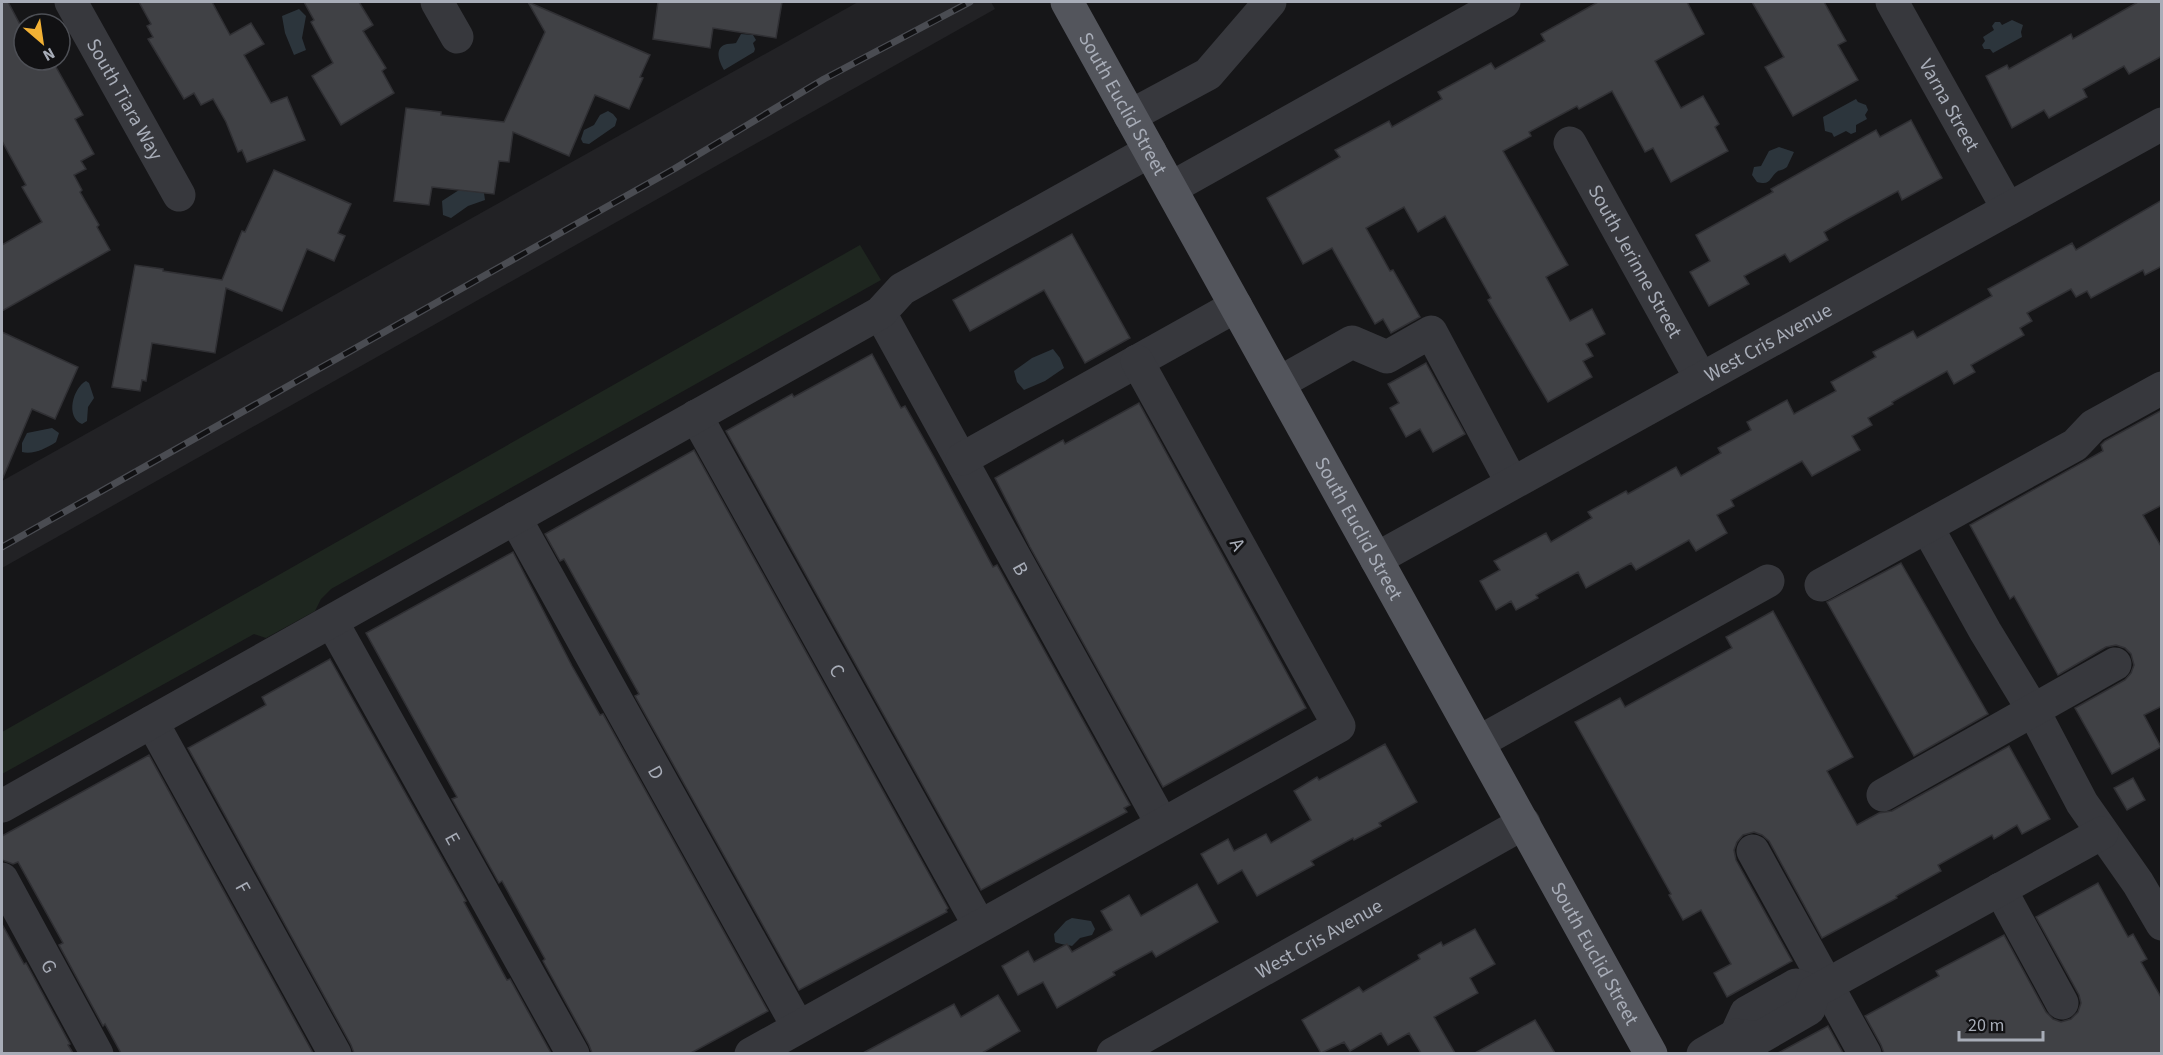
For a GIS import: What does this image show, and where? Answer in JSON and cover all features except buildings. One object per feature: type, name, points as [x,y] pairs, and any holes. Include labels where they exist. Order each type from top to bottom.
[{"type":"main road","name":"South Euclid Street","points":[[1067,2],[1651,1053]]},
{"type":"street","name":"South Tiara Way","points":[[71,2],[179,195]]},
{"type":"street","points":[[437,2],[457,37]]},
{"type":"street","points":[[1130,116],[1208,74],[1270,2]]},
{"type":"street","points":[[1171,188],[1504,2]]},
{"type":"street","name":"Varna Street","points":[[1892,2],[2008,209]]},
{"type":"street","name":"West Cris Avenue","points":[[1376,559],[2162,124]]},
{"type":"street","name":"South Jerinne Street","points":[[1570,143],[1701,379]]},
{"type":"street","points":[[2,806],[880,313],[902,289],[1150,151]]},
{"type":"street","points":[[962,459],[1236,306]]},
{"type":"street","name":"B","points":[[880,313],[1162,824]]},
{"type":"street","points":[[1279,384],[1352,342],[1388,357],[1431,332],[1512,483]]},
{"type":"street","name":"A","points":[[1137,361],[1339,726],[1162,824]]},
{"type":"street","points":[[1821,585],[2075,446],[2093,426],[2162,388]]},
{"type":"street","name":"C","points":[[696,416],[979,925]]},
{"type":"street","name":"D","points":[[515,518],[798,1028]]},
{"type":"street","points":[[1927,527],[1985,631],[2033,710],[2072,785],[2102,833],[2138,883],[2162,924]]},
{"type":"street","points":[[1479,742],[1768,581]]},
{"type":"street","name":"E","points":[[332,622],[573,1053]]},
{"type":"street","points":[[1883,795],[2115,664]]},
{"type":"street","name":"F","points":[[152,722],[335,1053]]},
{"type":"street","name":"West Cris Avenue","points":[[1113,1053],[1524,823]]},
{"type":"street","points":[[751,1053],[1162,824]]},
{"type":"street","points":[[1703,1053],[1736,1035],[1746,1014],[1796,985],[1821,988],[2102,833]]},
{"type":"street","points":[[1753,851],[1821,988],[1865,1053]]},
{"type":"street","name":"G","points":[[2,879],[97,1053]]},
{"type":"street","points":[[2000,889],[2062,1003]]},
{"type":"shaded area","points":[[858,2],[991,2],[995,9],[2,568],[2,481]]},
{"type":"shaded area","points":[[299,9],[306,16],[302,38],[306,50],[294,55],[285,33],[282,16]]},
{"type":"shaded area","points":[[2012,20],[2023,25],[2022,37],[1993,53],[1990,49],[1984,49],[1983,37],[1994,30],[1992,26],[1995,22],[2000,22],[2002,25]]},
{"type":"shaded area","points":[[741,34],[753,35],[756,40],[753,43],[754,52],[724,70],[719,50],[724,45],[736,43]]},
{"type":"shaded area","points":[[1856,99],[1866,105],[1868,110],[1865,115],[1867,119],[1856,125],[1856,132],[1851,134],[1846,131],[1834,137],[1832,133],[1825,131],[1823,117]]},
{"type":"shaded area","points":[[608,111],[617,119],[615,126],[589,144],[583,143],[581,139],[584,130],[594,125],[600,115]]},
{"type":"shaded area","points":[[1779,147],[1794,152],[1787,167],[1775,173],[1768,182],[1757,182],[1752,175],[1754,167],[1761,166],[1769,151]]},
{"type":"shaded area","points":[[459,190],[484,193],[485,200],[468,206],[451,218],[443,215],[442,201]]},
{"type":"shaded area","points":[[860,245],[881,280],[331,589],[321,599],[315,611],[266,638],[254,634],[2,774],[2,732]]},
{"type":"shaded area","points":[[1053,349],[1064,368],[1045,381],[1024,390],[1017,382],[1014,371],[1032,358]]},
{"type":"shaded area","points":[[86,381],[89,383],[94,398],[88,407],[87,421],[82,424],[77,420],[72,409],[78,390]]},
{"type":"shaded area","points":[[52,428],[59,433],[56,442],[35,452],[22,452],[22,443],[27,433]]},
{"type":"shaded area","points":[[1072,918],[1091,921],[1095,929],[1092,935],[1080,938],[1072,946],[1055,942],[1054,934]]},
{"type":"railway","points":[[2,547],[674,169],[824,79],[970,2]]}]
